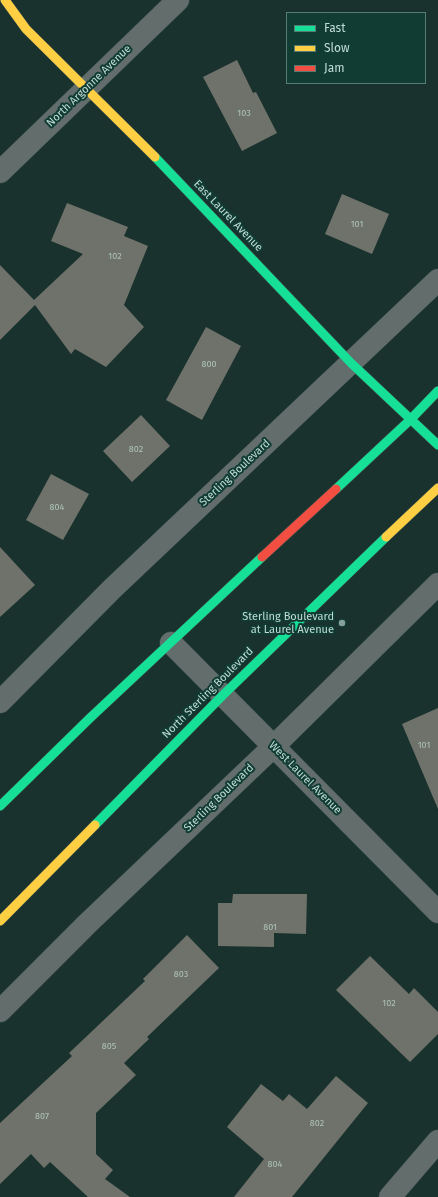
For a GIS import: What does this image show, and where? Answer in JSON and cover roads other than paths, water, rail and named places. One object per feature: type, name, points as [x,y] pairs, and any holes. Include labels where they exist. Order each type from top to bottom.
[{"type":"main road","name":"East Laurel Avenue","points":[[4,0],[26,28],[87,88],[351,363],[438,445]]},
{"type":"main road","points":[[0,806],[90,718],[410,420],[438,391]]},
{"type":"main road","name":"North Sterling Boulevard","points":[[0,921],[223,695],[340,580],[438,488]]},
{"type":"street","name":"North Argonne Avenue","points":[[0,172],[178,0]]},
{"type":"street","name":"Sterling Boulevard","points":[[0,702],[112,589],[438,280]]},
{"type":"street","name":"Sterling Boulevard","points":[[0,1011],[87,924],[274,746],[438,584]]},
{"type":"street","name":"West Laurel Avenue","points":[[171,643],[438,912]]},
{"type":"street","points":[[390,1197],[438,1140]]},
{"type":"place","name":"Sterling Boulevard at Laurel Avenue","points":[[342,623]]}]
